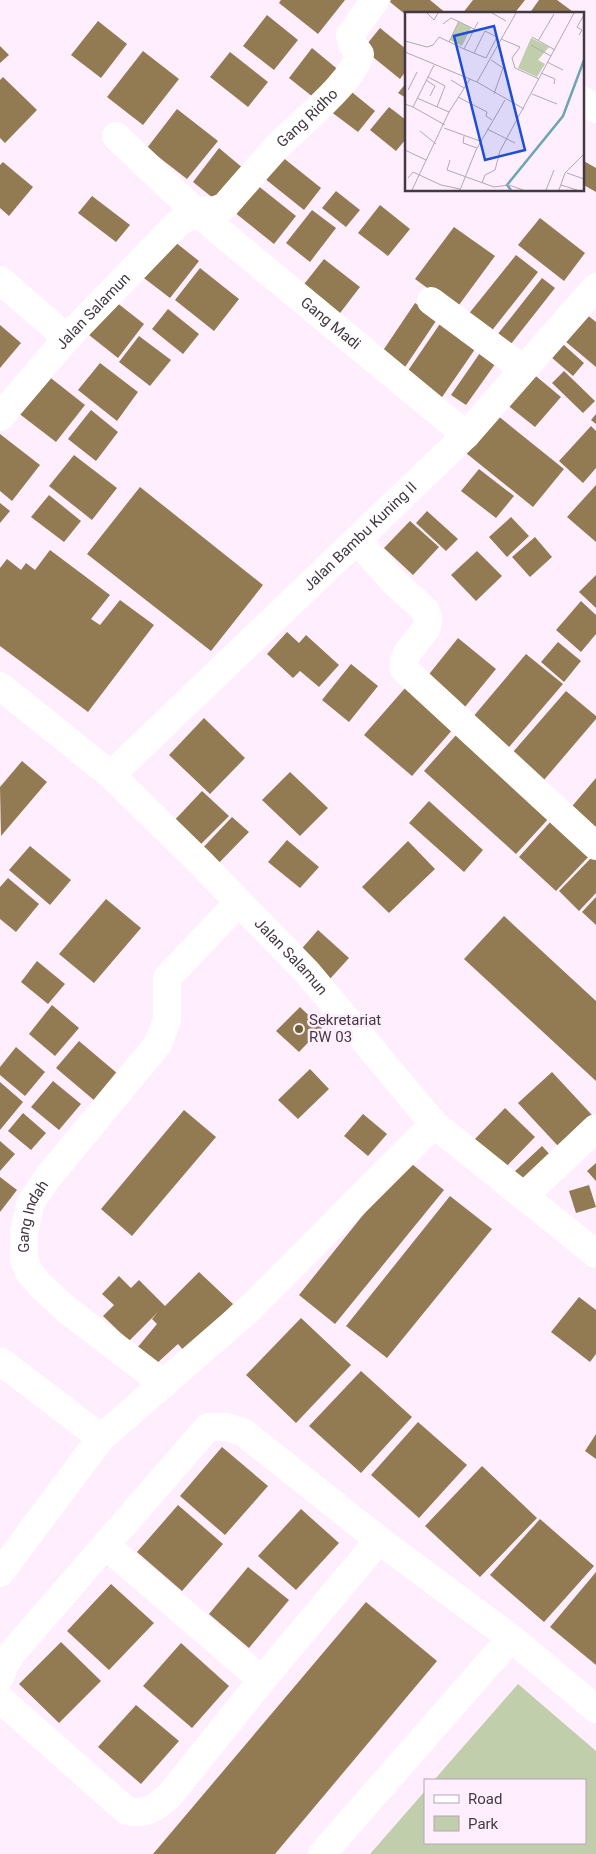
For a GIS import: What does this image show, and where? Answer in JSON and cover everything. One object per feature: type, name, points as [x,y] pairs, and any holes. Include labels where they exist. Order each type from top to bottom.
[{"type":"street","name":"Gang Ridho","points":[[196,212],[216,210],[225,206],[276,148],[348,78],[358,62],[360,54],[352,44],[350,35],[375,0]]},
{"type":"street","points":[[584,101],[596,109]]},
{"type":"street","name":"Gang Madi","points":[[116,136],[196,212],[466,435]]},
{"type":"street","name":"Jalan Salamun","points":[[0,417],[67,338],[177,224],[196,212]]},
{"type":"street","points":[[0,280],[67,338]]},
{"type":"street","name":"Jalan Bambu Kuning II","points":[[111,775],[466,435],[596,287]]},
{"type":"street","points":[[431,301],[523,369]]},
{"type":"street","points":[[357,540],[394,582],[425,610],[428,617],[427,628],[407,653],[404,669],[596,846]]},
{"type":"street","name":"Jalan Salamun","points":[[0,686],[111,775],[239,902],[307,972],[434,1124],[596,1254]]},
{"type":"street","name":"Gang Indah","points":[[164,1384],[67,1310],[39,1284],[29,1272],[24,1259],[24,1232],[31,1202],[48,1177],[158,1044],[167,1020],[167,978],[239,902]]},
{"type":"street","points":[[0,1572],[101,1438],[246,1312],[434,1124]]},
{"type":"street","points":[[524,1196],[596,1128]]},
{"type":"street","points":[[0,1361],[101,1438]]},
{"type":"street","points":[[0,1677],[12,1653],[208,1427],[226,1427],[243,1432],[379,1540],[511,1638],[596,1709]]},
{"type":"street","points":[[0,1699],[127,1811],[141,1814],[156,1807],[170,1795],[262,1680],[379,1540]]},
{"type":"street","points":[[105,1545],[262,1680]]},
{"type":"street","points":[[322,1854],[511,1638]]},
{"type":"green space","points":[[518,1684],[596,1751],[596,1854],[370,1854],[424,1792],[424,1844],[586,1844],[586,1779],[435,1779]]},
{"type":"building","points":[[281,0],[345,0],[318,34],[279,3]]},
{"type":"building","points":[[391,0],[430,0],[445,12],[405,12],[405,14],[390,2]]},
{"type":"building","points":[[473,0],[525,0],[516,12],[464,12]]},
{"type":"building","points":[[539,0],[557,0],[573,12],[530,12]]},
{"type":"building","points":[[267,15],[298,40],[274,70],[243,46]]},
{"type":"building","points":[[98,21],[127,44],[101,78],[71,55]]},
{"type":"building","points":[[380,28],[405,48],[405,72],[400,79],[363,49]]},
{"type":"building","points":[[0,46],[9,55],[0,63]]},
{"type":"building","points":[[312,48],[341,72],[318,101],[289,78]]},
{"type":"building","points":[[143,51],[179,79],[143,125],[107,97]]},
{"type":"building","points":[[230,52],[268,82],[248,107],[210,77]]},
{"type":"building","points":[[3,77],[37,110],[5,143],[0,138],[0,80]]},
{"type":"building","points":[[405,84],[405,97],[398,93]]},
{"type":"building","points":[[348,89],[375,111],[358,132],[330,111]]},
{"type":"building","points":[[389,107],[405,119],[405,140],[396,151],[370,130]]},
{"type":"building","points":[[177,109],[218,141],[187,179],[147,148]]},
{"type":"building","points":[[219,148],[244,169],[218,202],[193,182]]},
{"type":"building","points":[[276,152],[321,188],[304,210],[259,174]]},
{"type":"building","points":[[584,161],[596,168],[596,192],[584,185]]},
{"type":"building","points":[[3,162],[33,187],[9,216],[0,208],[0,165]]},
{"type":"building","points":[[251,180],[296,216],[274,244],[229,208]]},
{"type":"building","points":[[336,191],[360,210],[346,227],[322,208]]},
{"type":"building","points":[[92,196],[130,225],[116,242],[78,213]]},
{"type":"building","points":[[380,205],[410,229],[388,256],[358,233]]},
{"type":"building","points":[[312,210],[336,228],[310,262],[286,243]]},
{"type":"building","points":[[540,218],[585,253],[564,281],[518,245]]},
{"type":"building","points":[[454,227],[495,256],[456,309],[415,279]]},
{"type":"building","points":[[170,238],[199,261],[170,298],[140,275]]},
{"type":"building","points":[[516,255],[538,272],[490,333],[467,316]]},
{"type":"building","points":[[324,259],[360,287],[337,317],[301,288]]},
{"type":"building","points":[[200,268],[239,299],[214,331],[175,300]]},
{"type":"building","points":[[542,278],[555,288],[503,354],[490,344]]},
{"type":"building","points":[[111,298],[144,324],[118,358],[84,331]]},
{"type":"building","points":[[415,303],[438,318],[403,370],[380,355]]},
{"type":"building","points":[[168,309],[199,334],[183,354],[152,329]]},
{"type":"building","points":[[581,310],[596,322],[596,367],[559,336]]},
{"type":"building","points":[[446,315],[482,339],[438,403],[403,378]]},
{"type":"building","points":[[0,325],[21,343],[0,368]]},
{"type":"building","points":[[139,336],[171,360],[150,386],[119,362]]},
{"type":"building","points":[[555,337],[584,363],[573,376],[543,350]]},
{"type":"building","points":[[482,350],[498,360],[466,405],[451,395]]},
{"type":"building","points":[[100,363],[138,392],[117,421],[78,390]]},
{"type":"building","points":[[564,371],[595,401],[583,413],[552,383]]},
{"type":"building","points":[[531,372],[561,397],[535,427],[505,403]]},
{"type":"building","points":[[47,375],[85,405],[56,442],[17,412]]},
{"type":"building","points":[[91,410],[118,432],[96,461],[68,439]]},
{"type":"building","points":[[492,411],[564,469],[533,507],[461,449]]},
{"type":"building","points":[[596,414],[596,424],[591,420]]},
{"type":"building","points":[[591,426],[596,431],[596,468],[583,483],[559,461]]},
{"type":"building","points":[[0,434],[40,465],[12,501],[0,491]]},
{"type":"building","points":[[74,455],[117,488],[92,520],[49,486]]},
{"type":"building","points":[[479,469],[514,496],[496,518],[461,491]]},
{"type":"building","points":[[596,485],[596,542],[567,517]]},
{"type":"building","points":[[140,487],[263,585],[211,651],[87,554]]},
{"type":"building","points":[[49,495],[81,521],[64,542],[31,517]]},
{"type":"building","points":[[0,503],[10,511],[0,523]]},
{"type":"building","points":[[427,511],[458,539],[446,551],[416,523]]},
{"type":"building","points":[[511,517],[529,536],[507,557],[489,537]]},
{"type":"building","points":[[410,521],[439,547],[413,575],[384,548]]},
{"type":"building","points":[[535,537],[552,557],[530,577],[512,557]]},
{"type":"building","points":[[50,550],[110,595],[91,619],[100,625],[120,600],[154,625],[88,712],[0,646],[0,568],[7,559],[21,570],[26,563],[35,570]]},
{"type":"building","points":[[477,551],[502,576],[476,601],[451,575]]},
{"type":"building","points":[[596,575],[596,608],[579,592]]},
{"type":"building","points":[[581,601],[596,615],[596,634],[581,652],[556,630]]},
{"type":"building","points":[[287,632],[299,643],[306,635],[339,665],[319,687],[300,671],[293,678],[267,654]]},
{"type":"building","points":[[458,638],[496,669],[460,713],[422,683]]},
{"type":"building","points":[[558,642],[581,661],[564,682],[541,662]]},
{"type":"building","points":[[526,654],[563,684],[503,754],[467,724]]},
{"type":"building","points":[[351,664],[378,686],[349,722],[322,700]]},
{"type":"building","points":[[406,687],[454,728],[412,776],[364,735]]},
{"type":"building","points":[[566,691],[596,716],[596,719],[538,787],[506,760]]},
{"type":"building","points":[[204,718],[245,758],[210,794],[169,755]]},
{"type":"building","points":[[457,734],[550,817],[516,854],[424,771]]},
{"type":"building","points":[[22,761],[47,782],[1,836],[0,787]]},
{"type":"building","points":[[290,772],[328,808],[300,836],[262,800]]},
{"type":"building","points":[[596,778],[596,826],[592,831],[568,811]]},
{"type":"building","points":[[202,791],[229,816],[196,849],[170,825]]},
{"type":"building","points":[[429,801],[483,850],[464,872],[409,823]]},
{"type":"building","points":[[232,817],[249,832],[213,869],[197,854]]},
{"type":"building","points":[[552,820],[590,855],[556,891],[519,857]]},
{"type":"building","points":[[287,840],[319,867],[300,888],[268,862]]},
{"type":"building","points":[[408,841],[435,869],[389,913],[362,887]]},
{"type":"building","points":[[30,846],[71,880],[50,905],[9,870]]},
{"type":"building","points":[[593,856],[596,858],[596,893],[579,911],[559,891]]},
{"type":"building","points":[[8,878],[39,904],[16,932],[0,919],[0,887]]},
{"type":"building","points":[[596,897],[596,925],[582,912]]},
{"type":"building","points":[[106,899],[141,928],[94,983],[59,954]]},
{"type":"building","points":[[504,916],[596,1001],[596,1081],[464,959]]},
{"type":"building","points":[[318,930],[349,958],[329,980],[298,953]]},
{"type":"building","points":[[37,961],[65,984],[48,1004],[21,982]]},
{"type":"building","points":[[52,1005],[79,1028],[55,1056],[29,1034]]},
{"type":"building","name":"Sekretariat RW 03","points":[[300,1007],[322,1028],[299,1052],[276,1031]]},
{"type":"building","points":[[79,1041],[118,1074],[95,1101],[56,1068]]},
{"type":"building","points":[[16,1047],[45,1072],[25,1096],[0,1075],[0,1067]]},
{"type":"building","points":[[310,1069],[329,1089],[298,1119],[278,1100]]},
{"type":"building","points":[[552,1072],[592,1115],[558,1146],[518,1103]]},
{"type":"building","points":[[53,1081],[81,1104],[59,1130],[31,1107]]},
{"type":"building","points":[[0,1082],[23,1102],[0,1130]]},
{"type":"building","points":[[505,1108],[535,1137],[504,1169],[473,1141]]},
{"type":"building","points":[[184,1110],[216,1137],[132,1236],[101,1209]]},
{"type":"building","points":[[23,1113],[46,1133],[31,1150],[8,1131]]},
{"type":"building","points":[[363,1114],[387,1134],[368,1156],[344,1136]]},
{"type":"building","points":[[0,1141],[15,1154],[0,1171]]},
{"type":"building","points":[[542,1146],[554,1159],[526,1186],[513,1173]]},
{"type":"building","points":[[407,1160],[444,1190],[335,1324],[299,1295]]},
{"type":"building","points":[[596,1163],[596,1181],[587,1171]]},
{"type":"building","points":[[0,1177],[17,1190],[0,1212]]},
{"type":"building","points":[[589,1185],[596,1207],[576,1213],[569,1191]]},
{"type":"building","points":[[450,1196],[492,1229],[387,1358],[346,1326]]},
{"type":"building","points":[[199,1272],[233,1304],[185,1352],[178,1344],[156,1364],[137,1348],[157,1324],[152,1319],[158,1312],[129,1341],[103,1316],[114,1305],[102,1294],[119,1276],[131,1288],[139,1280],[165,1306]]},
{"type":"building","points":[[579,1297],[596,1310],[596,1354],[590,1362],[551,1332]]},
{"type":"building","points":[[301,1318],[351,1365],[296,1423],[246,1375]]},
{"type":"building","points":[[361,1371],[412,1417],[361,1473],[309,1426]]},
{"type":"building","points":[[418,1422],[467,1465],[419,1518],[371,1475]]},
{"type":"building","points":[[596,1434],[596,1459],[585,1451]]},
{"type":"building","points":[[222,1447],[268,1486],[225,1535],[180,1496]]},
{"type":"building","points":[[482,1466],[537,1518],[480,1577],[425,1526]]},
{"type":"building","points":[[178,1505],[223,1544],[182,1591],[137,1552]]},
{"type":"building","points":[[301,1509],[339,1543],[296,1590],[258,1556]]},
{"type":"building","points":[[540,1519],[594,1566],[544,1622],[490,1575]]},
{"type":"building","points":[[248,1567],[289,1600],[249,1648],[209,1614]]},
{"type":"building","points":[[596,1572],[596,1665],[550,1627]]},
{"type":"building","points":[[111,1584],[154,1623],[109,1670],[67,1631]]},
{"type":"building","points":[[366,1602],[437,1661],[275,1854],[153,1854]]},
{"type":"building","points":[[61,1642],[101,1681],[59,1723],[19,1684]]},
{"type":"building","points":[[181,1643],[229,1686],[192,1728],[143,1686]]},
{"type":"building","points":[[136,1705],[179,1741],[141,1784],[98,1747]]},
{"type":"place","name":"Sekretariat RW 03","points":[[299,1029]]}]
